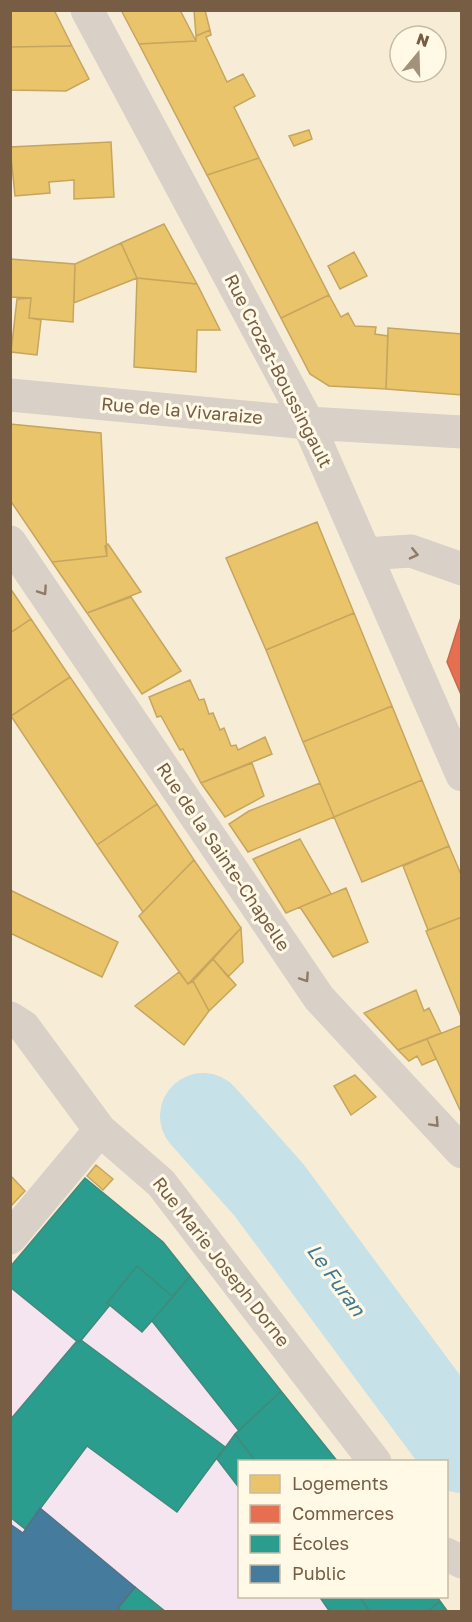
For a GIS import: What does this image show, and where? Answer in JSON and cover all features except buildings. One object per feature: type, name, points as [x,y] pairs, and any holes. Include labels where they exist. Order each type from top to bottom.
[{"type":"street","name":"Rue Crozet-Boussingault","points":[[87,10],[308,423],[462,775]]},
{"type":"street","name":"Rue de la Vivaraize","points":[[10,395],[308,423],[462,432]]},
{"type":"street","name":"Rue de la Sainte-Chapelle","points":[[10,542],[319,998],[462,1152]]},
{"type":"street","points":[[365,554],[411,551],[462,569]]},
{"type":"street","name":"Rue Marie Joseph Dorne","points":[[10,1018],[24,1028],[100,1130],[161,1183],[374,1460]]},
{"type":"street","points":[[10,1238],[100,1130]]},
{"type":"shaded area","points":[[11,11],[461,11],[461,1611],[11,1612]]},
{"type":"shaded area","points":[[85,1178],[163,1242],[337,1460],[238,1460],[238,1598],[438,1598],[448,1611],[122,1612],[11,1524],[10,1267]]},
{"type":"waterway","name":"Le Furan","points":[[203,1116],[269,1190],[462,1450]]}]
